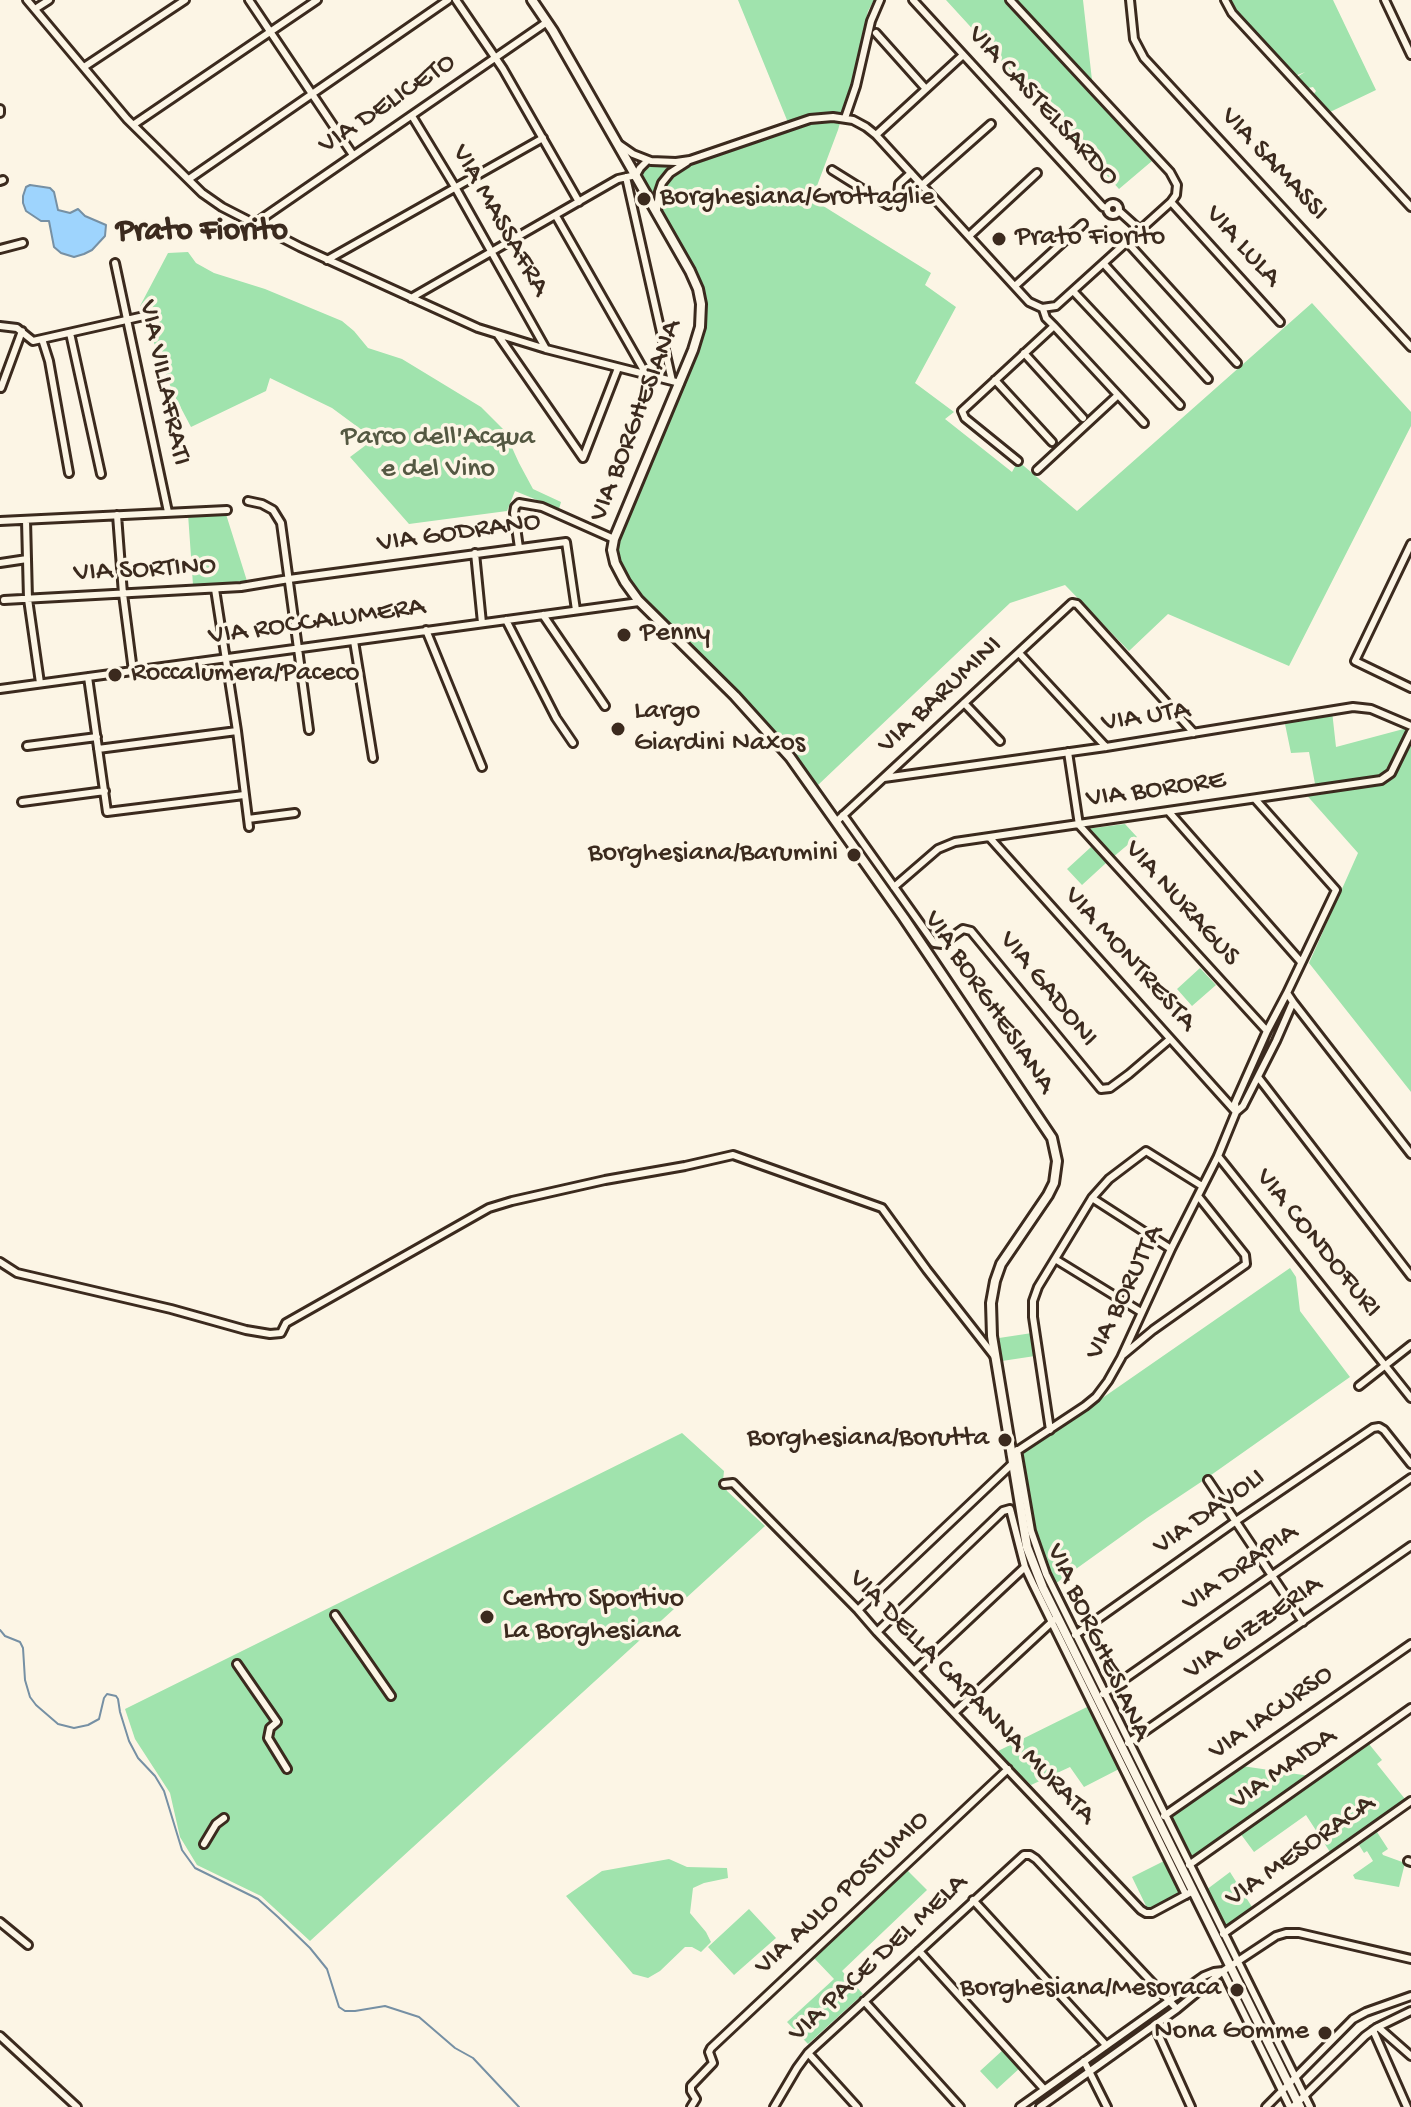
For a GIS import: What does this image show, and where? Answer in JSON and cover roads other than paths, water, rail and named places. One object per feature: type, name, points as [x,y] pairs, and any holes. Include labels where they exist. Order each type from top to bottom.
[{"type":"street","points":[[27,0],[133,125],[210,198],[254,224],[469,325],[546,349],[676,382],[631,176]]},
{"type":"street","points":[[35,9],[49,0]]},
{"type":"street","points":[[84,67],[185,0]]},
{"type":"street","points":[[249,0],[353,155]]},
{"type":"street","points":[[133,125],[317,0]]},
{"type":"street","points":[[189,179],[448,0]]},
{"type":"street","points":[[456,0],[496,58],[579,202]]},
{"type":"street","name":"VIA BORGHESIANA","points":[[532,0],[618,143],[631,176],[643,188],[693,276],[701,304],[700,327],[614,539],[612,550],[615,563],[639,602],[769,733],[840,818],[1043,1123],[1055,1147],[1057,1170],[1052,1187],[1006,1255],[995,1281],[990,1311],[1026,1543],[1220,1936],[1231,1967],[1297,2104],[1310,2107]]},
{"type":"street","points":[[845,118],[870,25],[880,0]]},
{"type":"street","name":"VIA CASTELSARDO","points":[[913,0],[1103,207],[1112,215],[1119,211],[1140,230]]},
{"type":"street","points":[[618,143],[633,154],[667,163],[690,160],[802,121],[825,117],[860,123],[876,135],[1030,303],[1043,309],[1058,305],[1171,202],[1177,188],[1170,172],[1010,0]]},
{"type":"street","name":"VIA SAMASSI","points":[[1130,0],[1135,42],[1146,60],[1410,345]]},
{"type":"street","points":[[1225,0],[1232,13],[1411,207]]},
{"type":"street","points":[[1385,0],[1411,55]]},
{"type":"street","name":"VIA DELICETO","points":[[254,224],[547,22]]},
{"type":"street","points":[[876,33],[926,89]]},
{"type":"street","points":[[876,135],[963,55]]},
{"type":"street","name":"VIA MASSAFRA","points":[[412,116],[546,349]]},
{"type":"street","points":[[922,185],[991,124]]},
{"type":"street","points":[[327,260],[543,138]]},
{"type":"street","points":[[411,298],[579,202],[631,176],[648,160]]},
{"type":"street","points":[[657,212],[661,185],[670,173],[690,160]]},
{"type":"street","points":[[832,170],[888,205],[896,201],[898,185],[911,173]]},
{"type":"street","points":[[969,236],[1037,173]]},
{"type":"street","points":[[643,188],[661,185]]},
{"type":"street","name":"VIA LULA","points":[[1171,202],[1280,322]]},
{"type":"street","points":[[556,216],[646,374]]},
{"type":"street","points":[[1015,286],[1083,224]]},
{"type":"street","points":[[1127,242],[1237,363]]},
{"type":"street","points":[[0,249],[23,243]]},
{"type":"street","name":"VIA VILLAFRATI","points":[[115,263],[168,512]]},
{"type":"street","points":[[1104,264],[1208,379]]},
{"type":"street","points":[[1074,292],[1180,405]]},
{"type":"street","points":[[1043,309],[1046,318],[1144,423]]},
{"type":"street","points":[[0,326],[22,331],[33,341],[144,316]]},
{"type":"street","points":[[1018,461],[962,414],[964,407],[1054,326]]},
{"type":"street","points":[[1,388],[22,331]]},
{"type":"street","points":[[70,333],[101,474]]},
{"type":"street","points":[[498,335],[583,458],[618,368]]},
{"type":"street","points":[[42,339],[49,361],[69,473]]},
{"type":"street","points":[[1024,353],[1083,418]]},
{"type":"street","points":[[995,380],[1052,442]]},
{"type":"street","points":[[1037,470],[1118,395]]},
{"type":"street","points":[[248,501],[273,510],[281,523],[309,730]]},
{"type":"street","points":[[519,548],[514,513],[519,503],[542,507],[614,539]]},
{"type":"street","points":[[0,521],[227,510]]},
{"type":"street","points":[[117,515],[133,671]]},
{"type":"street","points":[[26,520],[28,599],[40,683]]},
{"type":"street","name":"VIA GODRANO","points":[[289,579],[566,542],[576,610]]},
{"type":"street","points":[[1411,544],[1355,661],[1411,688]]},
{"type":"street","points":[[475,553],[482,623]]},
{"type":"street","points":[[0,563],[27,559]]},
{"type":"street","name":"VIA SORTINO","points":[[4,600],[215,589],[289,579]]},
{"type":"street","points":[[215,589],[248,823],[295,813]]},
{"type":"street","name":"VIA ROCCALUMERA","points":[[0,689],[639,602]]},
{"type":"street","name":"VIA BARUMINI","points":[[840,818],[1074,603],[1194,733]]},
{"type":"street","points":[[543,615],[605,706]]},
{"type":"street","points":[[506,620],[556,718],[573,743]]},
{"type":"street","points":[[426,630],[482,767]]},
{"type":"street","points":[[354,641],[373,758]]},
{"type":"street","points":[[1019,653],[1106,747]]},
{"type":"street","points":[[88,677],[107,812],[244,795]]},
{"type":"street","points":[[964,703],[1000,741]]},
{"type":"street","name":"VIA UTA","points":[[884,778],[1356,707],[1374,710],[1411,729]]},
{"type":"street","name":"VIA BORORE","points":[[894,887],[940,848],[956,842],[1386,778],[1411,729]]},
{"type":"street","points":[[98,749],[237,731]]},
{"type":"street","points":[[27,746],[97,737]]},
{"type":"street","points":[[1068,752],[1079,825]]},
{"type":"street","points":[[22,802],[105,791]]},
{"type":"street","name":"VIA BORUTTA","points":[[1236,1112],[1235,1103],[1267,1031],[1336,890],[1255,799]]},
{"type":"street","points":[[1169,812],[1301,962]]},
{"type":"street","name":"VIA GADONI","points":[[840,818],[935,943],[943,943],[963,929],[971,931],[1101,1089],[1110,1088],[1170,1039]]},
{"type":"street","name":"VIA NURAGUS","points":[[1079,825],[1267,1031]]},
{"type":"street","name":"VIA MONTRESTA","points":[[989,838],[1236,1112]]},
{"type":"street","points":[[1287,993],[1411,1154]]},
{"type":"street","name":"VIA BORUTTA","points":[[858,1610],[1013,1456],[1081,1410],[1108,1381],[1218,1156],[1236,1112],[1243,1106],[1293,1002]]},
{"type":"street","points":[[1258,1077],[1411,1276]]},
{"type":"street","points":[[1050,1430],[1032,1307],[1038,1287],[1092,1198],[1106,1181],[1146,1151],[1202,1186]]},
{"type":"street","points":[[0,1262],[17,1273],[246,1330],[281,1333],[286,1323],[489,1208],[598,1181],[685,1166],[731,1154],[882,1208],[996,1359]]},
{"type":"street","name":"VIA CONDOFURI","points":[[1218,1156],[1411,1398]]},
{"type":"street","points":[[1121,1358],[1153,1330],[1246,1264],[1244,1254],[1198,1196]]},
{"type":"street","points":[[1092,1198],[1171,1249]]},
{"type":"street","points":[[1055,1259],[1141,1312]]},
{"type":"street","points":[[1359,1386],[1411,1345]]},
{"type":"street","name":"VIA DAVOLI","points":[[1072,1637],[1371,1429],[1379,1427],[1386,1431],[1411,1464]]},
{"type":"street","name":"VIA BORGHESIANA","points":[[1013,1456],[1054,1620],[1072,1637]]},
{"type":"street","name":"VIA DRAPIA","points":[[1101,1695],[1411,1478]]},
{"type":"street","points":[[1208,1480],[1303,1622]]},
{"type":"street","name":"VIA DELLA CAPANNA MURATA","points":[[724,1484],[733,1483],[858,1610],[1142,1911],[1152,1913],[1190,1893]]},
{"type":"street","name":"VIA BORGHESIANA","points":[[877,1632],[1003,1511],[1009,1509],[1025,1567],[1190,1893],[1220,1936]]},
{"type":"street","name":"VIA GIZZERIA","points":[[1125,1745],[1411,1546]]},
{"type":"street","points":[[914,1671],[1025,1567]]},
{"type":"street","points":[[335,1615],[391,1696]]},
{"type":"street","points":[[954,1713],[1054,1620]]},
{"type":"street","name":"VIA IACURSO","points":[[1161,1818],[1411,1644]]},
{"type":"street","points":[[237,1664],[277,1722],[270,1728],[268,1738],[287,1769]]},
{"type":"street","name":"VIA MAIDA","points":[[1186,1867],[1411,1708]]},
{"type":"street","name":"VIA AULO POSTUMIO","points":[[691,2107],[696,2099],[691,2086],[713,2063],[710,2049],[1008,1769]]},
{"type":"street","name":"VIA MESORACA","points":[[1220,1936],[1411,1801]]},
{"type":"street","points":[[204,1844],[216,1824],[224,1818]]},
{"type":"street","name":"VIA PACE DEL MELA","points":[[774,2107],[808,2053],[1018,1858],[1027,1855],[1036,1859],[1170,2000]]},
{"type":"street","name":"VIA BORGHESIANA","points":[[1186,1867],[1190,1893]]},
{"type":"street","points":[[973,1900],[1106,2045]]},
{"type":"street","points":[[0,1922],[28,1945]]},
{"type":"street","points":[[1040,2107],[1274,1937],[1290,1933],[1411,1959]]},
{"type":"street","points":[[919,1951],[1044,2089]]},
{"type":"street","points":[[1022,2106],[1206,1975],[1231,1967]]},
{"type":"street","points":[[1266,2107],[1353,2019],[1408,1997],[1411,2004]]},
{"type":"street","points":[[1170,2000],[1177,2009]]},
{"type":"street","points":[[864,2001],[960,2107]]},
{"type":"street","points":[[1297,2104],[1350,2049],[1376,2028],[1411,2011]]},
{"type":"street","points":[[1154,2025],[1191,2107]]},
{"type":"street","points":[[1376,2028],[1411,2056]]},
{"type":"street","points":[[1376,2028],[1407,2107]]},
{"type":"street","points":[[0,2036],[73,2106]]},
{"type":"street","points":[[808,2053],[857,2107]]},
{"type":"street","points":[[1084,2061],[1107,2107]]},
{"type":"water","points":[[30,185],[50,188],[58,210],[70,213],[78,209],[85,216],[106,225],[105,236],[84,254],[74,257],[61,253],[54,247],[49,221],[41,221],[26,211],[23,196]]},
{"type":"waterway","points":[[0,1630],[5,1636],[20,1642],[30,1697],[58,1724],[74,1728],[88,1725],[99,1719],[107,1694],[116,1696],[129,1741],[164,1791],[182,1850],[195,1868],[258,1899],[310,1948],[327,1969],[339,2007],[345,2011],[355,2011],[385,2006],[419,2017],[455,2048],[473,2058],[519,2107]]},
{"type":"place","name":"Borghesiana/Grottaglie","points":[[644,199]]},
{"type":"place","name":"Prato Fiorito","points":[[999,239]]},
{"type":"place","name":"Penny","points":[[624,635]]},
{"type":"place","name":"Roccalumera/Paceco","points":[[115,675]]},
{"type":"place","name":"Largo Giardini Naxos","points":[[618,729]]},
{"type":"place","name":"Borghesiana/Barumini","points":[[854,855]]},
{"type":"place","name":"Borghesiana/Borutta","points":[[1005,1440]]},
{"type":"place","name":"Centro Sportivo La Borghesiana","points":[[487,1617]]},
{"type":"place","name":"Borghesiana/Mesoraca","points":[[1237,1990]]},
{"type":"place","name":"Nona Gomme","points":[[1325,2033]]},
{"type":"district","name":"Prato Fiorito","points":[[202,233]]},
{"type":"park label","name":"Parco dell'Acqua e del Vino","points":[[438,455]]}]
